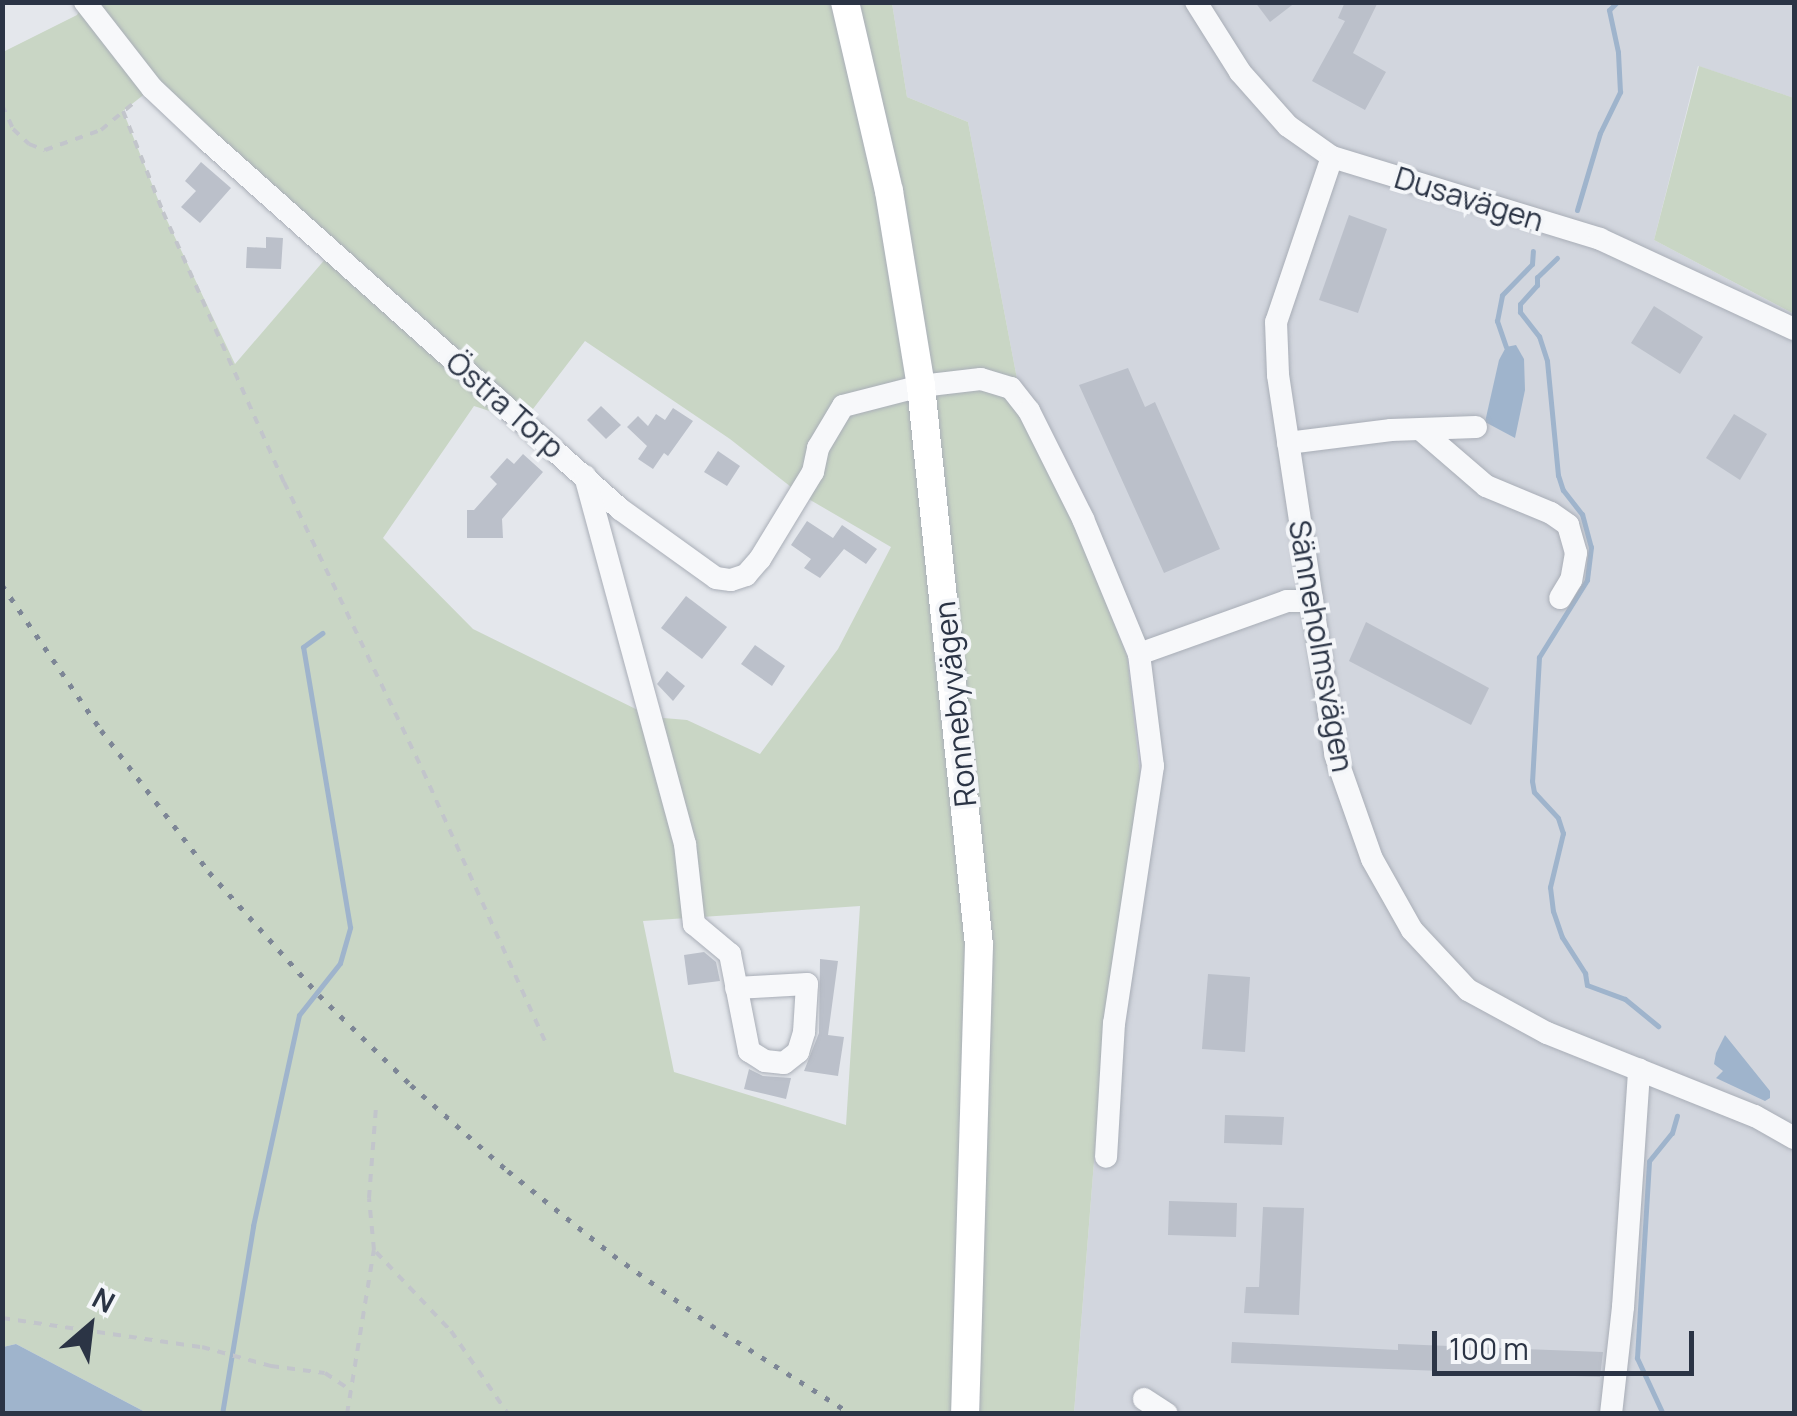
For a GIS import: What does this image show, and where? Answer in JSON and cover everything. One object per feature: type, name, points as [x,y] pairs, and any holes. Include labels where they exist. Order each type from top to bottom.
[{"type":"main road","name":"Ronnebyvägen","points":[[846,2],[888,190],[922,386],[980,945],[965,1414]]},
{"type":"street","name":"Östra Torp","points":[[85,2],[152,88],[620,509],[716,578],[731,580],[746,574],[760,559],[814,472],[818,448],[843,406],[922,386]]},
{"type":"street","name":"Dusavägen","points":[[1196,2],[1240,72],[1288,126],[1332,157],[1600,239],[1794,329]]},
{"type":"street","name":"Sänneholmsvägen","points":[[1332,157],[1276,322],[1288,443],[1335,754],[1372,859],[1412,930],[1468,990],[1547,1033],[1754,1116],[1794,1138]]},
{"type":"street","points":[[922,386],[981,379],[1010,388],[1029,412],[1083,519],[1139,654],[1153,766],[1114,1023],[1106,1157]]},
{"type":"street","points":[[1288,443],[1476,427]]},
{"type":"street","points":[[1421,430],[1486,486],[1551,513],[1568,525],[1576,552],[1571,580],[1560,598]]},
{"type":"street","points":[[585,476],[686,844],[694,924],[730,954],[736,988]]},
{"type":"street","points":[[1139,654],[1287,601],[1310,601]]},
{"type":"street","points":[[1615,1410],[1639,1070]]},
{"type":"street","points":[[1144,1399],[1167,1414]]},
{"type":"path","points":[[2,105],[12,130],[29,144],[45,150],[79,141],[152,88]]},
{"type":"path","points":[[123,111],[163,212],[284,482],[424,771],[545,1041]]},
{"type":"path","points":[[347,1414],[374,1250],[369,1198],[376,1108]]},
{"type":"path","points":[[374,1250],[452,1331],[508,1414]]},
{"type":"path","points":[[2,1318],[325,1373],[349,1389]]},
{"type":"shaded area","points":[[892,3],[1794,3],[1794,98],[1698,66],[1654,240],[1794,314],[1794,1413],[1074,1413],[1102,1061],[1018,384],[968,122],[907,97]]},
{"type":"green space","points":[[83,3],[892,3],[907,97],[968,122],[1018,384],[1127,656],[1141,784],[1102,1061],[1074,1413],[147,1413],[16,1344],[3,1347],[3,52],[77,15]],"holes":[[[151,89],[333,250],[235,364],[163,212],[123,111]],[[585,341],[730,439],[800,494],[891,547],[838,649],[760,754],[687,720],[652,717],[473,629],[383,538],[474,406],[523,422]],[[860,906],[846,1125],[674,1072],[643,921]]]},
{"type":"green space","points":[[1699,66],[1794,98],[1794,314],[1654,240]]},
{"type":"water","points":[[1516,345],[1524,359],[1525,390],[1515,438],[1485,422],[1499,360],[1506,347]]},
{"type":"water","points":[[1725,1035],[1770,1091],[1770,1098],[1765,1101],[1716,1078],[1723,1071],[1714,1064]]},
{"type":"water","points":[[16,1344],[147,1413],[3,1413],[3,1347]]},
{"type":"building","points":[[1255,2],[1296,2],[1270,22]]},
{"type":"building","points":[[1345,2],[1378,2],[1353,53],[1386,72],[1365,110],[1312,81],[1345,21],[1338,18]]},
{"type":"building","points":[[201,162],[231,188],[200,223],[181,207],[196,191],[185,181]]},
{"type":"building","points":[[1349,215],[1387,229],[1358,313],[1319,300]]},
{"type":"building","points":[[266,237],[283,238],[281,269],[246,268],[247,247],[266,248]]},
{"type":"building","points":[[1654,306],[1703,337],[1680,374],[1631,343]]},
{"type":"building","points":[[1128,368],[1145,407],[1155,402],[1220,549],[1164,573],[1079,385]]},
{"type":"building","points":[[601,406],[621,425],[606,439],[587,420]]},
{"type":"building","points":[[673,408],[693,421],[668,456],[664,453],[653,469],[638,459],[647,446],[627,427],[638,416],[648,426],[656,414],[665,420]]},
{"type":"building","points":[[1734,414],[1767,434],[1740,480],[1706,458]]},
{"type":"building","points":[[718,451],[740,466],[727,486],[704,472]]},
{"type":"building","points":[[523,454],[543,472],[502,519],[503,538],[467,538],[467,510],[474,510],[497,484],[490,477],[507,458],[514,464]]},
{"type":"building","points":[[807,521],[833,538],[842,525],[877,549],[866,564],[844,549],[820,578],[804,568],[811,559],[791,545]]},
{"type":"building","points":[[686,596],[727,627],[702,659],[661,628]]},
{"type":"building","points":[[1366,622],[1489,688],[1471,725],[1349,661]]},
{"type":"building","points":[[755,645],[785,666],[772,686],[741,664]]},
{"type":"building","points":[[667,671],[685,686],[673,701],[657,684]]},
{"type":"building","points":[[704,952],[716,962],[720,981],[688,985],[684,955]]},
{"type":"building","points":[[820,959],[838,961],[828,1035],[844,1037],[838,1076],[804,1071],[819,1033]]},
{"type":"building","points":[[1208,974],[1250,977],[1245,1052],[1202,1049]]},
{"type":"building","points":[[749,1069],[763,1076],[791,1078],[786,1099],[744,1089]]},
{"type":"building","points":[[1225,1115],[1284,1117],[1282,1145],[1224,1143]]},
{"type":"building","points":[[1169,1201],[1237,1203],[1236,1237],[1168,1235]]},
{"type":"building","points":[[1263,1207],[1304,1208],[1299,1315],[1244,1313],[1246,1287],[1259,1287]]},
{"type":"building","points":[[1232,1342],[1398,1350],[1398,1344],[1603,1352],[1600,1377],[1231,1363]]},
{"type":"waterway","points":[[1577,210],[1600,133],[1620,92],[1618,52],[1609,10],[1617,2]]},
{"type":"waterway","points":[[1506,347],[1497,321],[1502,295],[1532,264],[1533,251]]},
{"type":"waterway","points":[[1557,258],[1537,277],[1537,285],[1520,304],[1520,312],[1539,336],[1547,361],[1558,475],[1563,490],[1582,514],[1591,547],[1587,580],[1539,657],[1532,781],[1534,792],[1558,818],[1563,833],[1550,887],[1562,937],[1585,973],[1587,985],[1625,999],[1658,1026]]},
{"type":"waterway","points":[[222,1414],[253,1226],[299,1015],[340,963],[350,927],[303,647],[322,633]]},
{"type":"waterway","points":[[1663,1414],[1637,1358],[1649,1161],[1672,1133],[1677,1116]]},
{"type":"railway","points":[[2,585],[101,730],[209,872],[319,995],[411,1085],[508,1171],[613,1255],[711,1325],[851,1414]]}]
